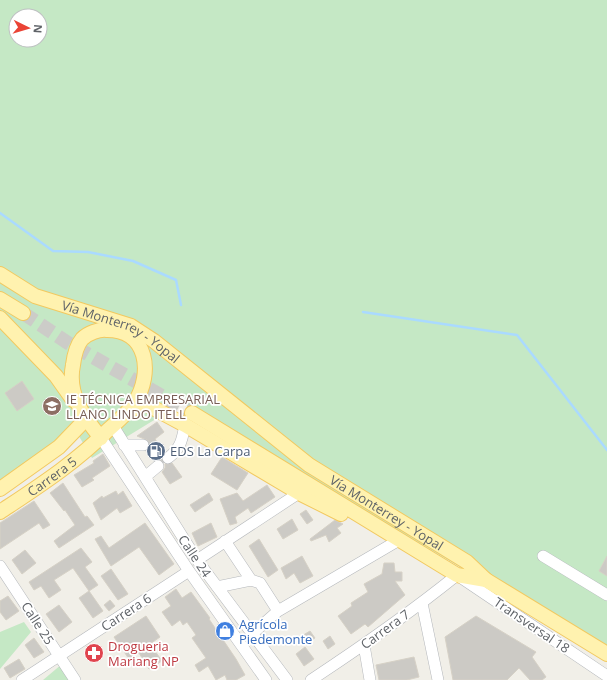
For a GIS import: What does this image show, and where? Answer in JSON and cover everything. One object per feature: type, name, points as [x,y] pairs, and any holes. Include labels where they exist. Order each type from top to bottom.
[{"type":"main road","name":"Vía Monterrey - Yopal","points":[[0,274],[35,296],[131,326],[154,341],[309,465],[467,562],[486,580]]},
{"type":"main road","points":[[35,296],[127,334],[136,342],[309,465]]},
{"type":"main road","points":[[0,299],[23,313]]},
{"type":"main road","points":[[0,318],[56,376],[101,438],[128,411],[136,400],[145,376],[146,363],[143,351],[136,342]]},
{"type":"main road","points":[[78,407],[73,390],[71,373],[74,356],[82,340],[92,333],[103,330],[115,330]]},
{"type":"main road","points":[[128,411],[144,403],[334,512],[364,520]]},
{"type":"main road","name":"Vía Monterrey - Yopal","points":[[192,413],[364,520],[457,575],[486,580]]},
{"type":"main road","name":"Carrera 5","points":[[1,487],[59,447],[86,419]]},
{"type":"main road","name":"Carrera 5","points":[[0,512],[67,468],[101,438]]},
{"type":"main road","points":[[486,580],[607,654]]},
{"type":"street","points":[[168,458],[177,451],[182,443],[184,425]]},
{"type":"street","name":"Calle 24","points":[[113,426],[197,560],[287,680]]},
{"type":"street","name":"Calle 24","points":[[101,438],[189,571],[266,680]]},
{"type":"street","points":[[124,445],[143,445]]},
{"type":"street","points":[[145,477],[158,466]]},
{"type":"street","points":[[197,560],[299,493]]},
{"type":"street","points":[[252,634],[278,611],[399,540]]},
{"type":"street","points":[[225,541],[250,580]]},
{"type":"street","points":[[543,556],[607,595]]},
{"type":"street","name":"Calle 25","points":[[0,567],[75,680]]},
{"type":"street","name":"Carrera 6","points":[[22,680],[189,571]]},
{"type":"street","name":"Carrera 7","points":[[311,680],[364,645],[422,603],[457,575]]},
{"type":"street","name":"Transversal 18","points":[[457,575],[607,676]]},
{"type":"street","points":[[217,587],[250,580],[260,583],[278,611]]},
{"type":"street","points":[[422,603],[438,680]]},
{"type":"street","points":[[364,645],[370,680]]},
{"type":"green space","points":[[0,0],[607,0],[607,658],[465,570],[182,403],[92,458],[74,428],[0,485]]},
{"type":"green space","points":[[24,622],[31,632],[0,669],[0,632]]},
{"type":"green space","points":[[62,664],[72,680],[43,680]]},
{"type":"building","points":[[22,381],[34,399],[17,411],[5,393]]},
{"type":"building","points":[[157,422],[164,432],[155,439],[164,452],[161,456],[161,460],[154,460],[147,451],[150,445],[149,441],[137,436]]},
{"type":"building","points":[[103,454],[110,466],[92,478],[94,480],[82,487],[74,475],[94,463],[93,461]]},
{"type":"building","points":[[222,457],[248,473],[237,490],[211,474]]},
{"type":"building","points":[[172,463],[182,477],[170,484],[162,472],[165,468],[165,464]]},
{"type":"building","points":[[63,483],[85,517],[87,516],[94,525],[59,548],[54,541],[75,525],[65,510],[64,511],[50,493]]},
{"type":"building","points":[[267,485],[275,497],[251,513],[248,508],[235,517],[237,523],[230,525],[220,499],[237,493],[243,501]]},
{"type":"building","points":[[116,491],[118,495],[123,491],[132,506],[120,513],[117,508],[101,520],[93,503],[102,496],[103,498]]},
{"type":"building","points":[[209,493],[213,500],[195,512],[190,505]]},
{"type":"building","points":[[34,501],[50,525],[43,529],[39,523],[0,549],[0,523]]},
{"type":"building","points":[[306,510],[313,520],[307,524],[300,514]]},
{"type":"building","points":[[292,519],[298,530],[283,539],[277,529]]},
{"type":"building","points":[[335,520],[343,524],[337,528],[341,533],[329,542],[326,535],[311,541],[310,539]]},
{"type":"building","points":[[145,523],[174,564],[159,575],[139,547],[111,566],[95,539],[101,536],[109,548]]},
{"type":"building","points":[[211,523],[217,537],[198,546],[192,533]]},
{"type":"building","points":[[259,539],[278,570],[268,577],[249,546]]},
{"type":"building","points":[[81,548],[92,562],[85,567],[98,585],[89,591],[73,568],[54,580],[61,590],[49,598],[41,586],[34,590],[29,582]]},
{"type":"building","points":[[25,550],[36,563],[22,574],[12,560]]},
{"type":"building","points":[[302,556],[313,576],[300,583],[294,573],[286,579],[281,568]]},
{"type":"building","points":[[607,556],[607,576],[599,571]]},
{"type":"building","points":[[384,563],[394,563],[395,572],[402,572],[402,581],[395,581],[405,595],[368,627],[365,624],[351,634],[338,616],[352,606],[351,603],[368,592],[364,584],[382,574]]},
{"type":"building","points":[[111,569],[128,594],[118,600],[101,576]]},
{"type":"building","points":[[176,589],[182,598],[191,592],[210,618],[209,619],[245,675],[236,680],[227,680],[225,675],[216,680],[208,666],[199,672],[195,665],[206,658],[192,638],[196,635],[187,622],[183,625],[180,620],[172,626],[162,612],[171,606],[165,597]]},
{"type":"building","points":[[89,591],[103,611],[93,618],[79,598]]},
{"type":"building","points":[[8,596],[19,611],[6,620],[0,612],[0,601]]},
{"type":"building","points":[[110,600],[115,606],[109,611],[104,605]]},
{"type":"building","points":[[59,605],[72,622],[59,632],[46,614]]},
{"type":"building","points":[[146,616],[160,637],[150,644],[162,661],[149,669],[139,653],[129,659],[114,637]]},
{"type":"building","points":[[476,616],[536,652],[532,657],[546,677],[542,680],[530,680],[519,668],[507,680],[453,680],[445,637]]},
{"type":"building","points":[[310,631],[315,638],[304,645],[300,637]]},
{"type":"building","points":[[330,636],[335,644],[328,649],[323,641]]},
{"type":"building","points":[[34,638],[44,652],[34,658],[25,645]]},
{"type":"building","points":[[305,647],[314,659],[304,666],[296,654]]},
{"type":"building","points":[[414,657],[419,677],[407,680],[379,680],[376,665]]},
{"type":"building","points":[[19,659],[25,669],[10,678],[4,668]]},
{"type":"waterway","points":[[0,213],[53,251],[88,252],[133,261],[176,280],[181,305]]},
{"type":"waterway","points":[[363,312],[517,335],[607,450]]},
{"type":"tunnel","points":[[23,313],[68,343],[192,413]]},
{"type":"tunnel","points":[[143,445],[151,447],[157,451],[159,465]]},
{"type":"place","name":"IE TÉCNICA EMPRESARIAL LLANO LINDO ITELL","points":[[52,406]]},
{"type":"place","name":"EDS La Carpa","points":[[156,451]]},
{"type":"place","name":"Agrícola Piedemonte","points":[[225,631]]},
{"type":"place","name":"Drogueria Mariang NP","points":[[94,653]]}]
